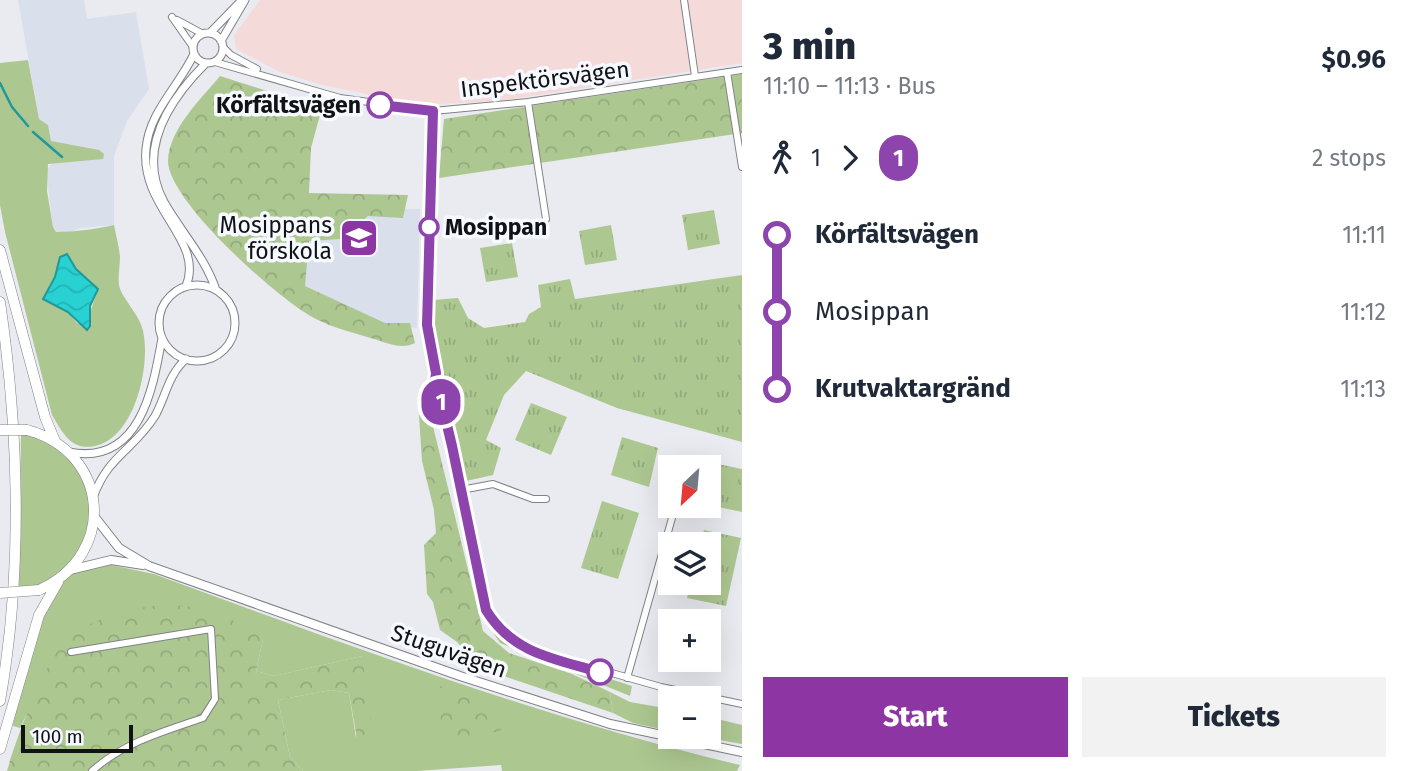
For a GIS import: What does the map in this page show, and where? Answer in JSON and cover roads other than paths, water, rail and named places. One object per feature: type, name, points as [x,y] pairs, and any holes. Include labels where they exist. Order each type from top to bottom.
[{"type":"highway","points":[[0,250],[55,441]]},
{"type":"highway","points":[[0,302],[10,399],[14,495],[13,575],[0,701]]},
{"type":"highway","points":[[0,360],[9,496],[8,573],[0,658]]},
{"type":"highway","points":[[0,430],[27,430],[55,441],[69,452],[82,469],[93,498],[94,516],[87,545],[70,570],[61,578],[39,590],[0,593]]},
{"type":"highway","points":[[0,749],[39,615],[61,578]]},
{"type":"main road","name":"Stuguvägen","points":[[94,516],[119,548],[149,566]]},
{"type":"main road","name":"Stuguvägen","points":[[70,570],[111,560],[149,566],[460,676],[571,712],[645,732],[742,751]]},
{"type":"street","points":[[186,286],[191,273],[191,262],[186,247],[155,199],[147,181],[146,148],[155,118],[194,50],[206,34],[243,0]]},
{"type":"street","points":[[216,290],[210,273],[164,201],[156,179],[153,153],[158,130],[168,108],[206,63],[215,62],[243,0]]},
{"type":"street","points":[[684,0],[695,76]]},
{"type":"street","points":[[206,63],[172,17],[222,44]]},
{"type":"street","name":"Inspektörsvägen","points":[[222,44],[230,55],[271,77]]},
{"type":"street","name":"Inspektörsvägen","points":[[215,62],[340,98],[433,111],[528,102],[742,70]]},
{"type":"street","points":[[727,72],[742,167]]},
{"type":"street","points":[[528,102],[546,219]]},
{"type":"street","points":[[427,301],[433,111]]},
{"type":"street","points":[[203,285],[216,290],[225,298],[233,312],[232,336],[225,349],[204,360],[186,359],[170,350],[158,324],[161,309],[170,296],[186,286],[203,285]]},
{"type":"street","points":[[69,452],[81,455],[104,451],[131,430],[147,405],[162,337]]},
{"type":"street","points":[[93,498],[112,460],[141,435],[155,415],[171,377],[186,359]]},
{"type":"street","points":[[434,389],[442,404],[486,610],[498,630],[511,641],[538,652],[627,678],[742,704]]},
{"type":"street","points":[[461,490],[493,484],[533,499],[546,499]]},
{"type":"street","points":[[627,678],[672,518]]},
{"type":"street","points":[[71,652],[211,629],[215,699],[203,718],[147,737],[105,760],[92,771]]},
{"type":"water","points":[[67,254],[76,269],[98,289],[90,306],[90,326],[87,330],[68,312],[43,299],[55,277],[60,257]]},
{"type":"waterway","points":[[0,83],[12,107],[28,126]]},
{"type":"waterway","points":[[33,132],[62,157]]},
{"type":"place","name":"Körfältsvägen","points":[[380,105]]},
{"type":"place","name":"Mosippan","points":[[429,227]]},
{"type":"place","name":"Mosippans förskola","points":[[359,238]]}]
